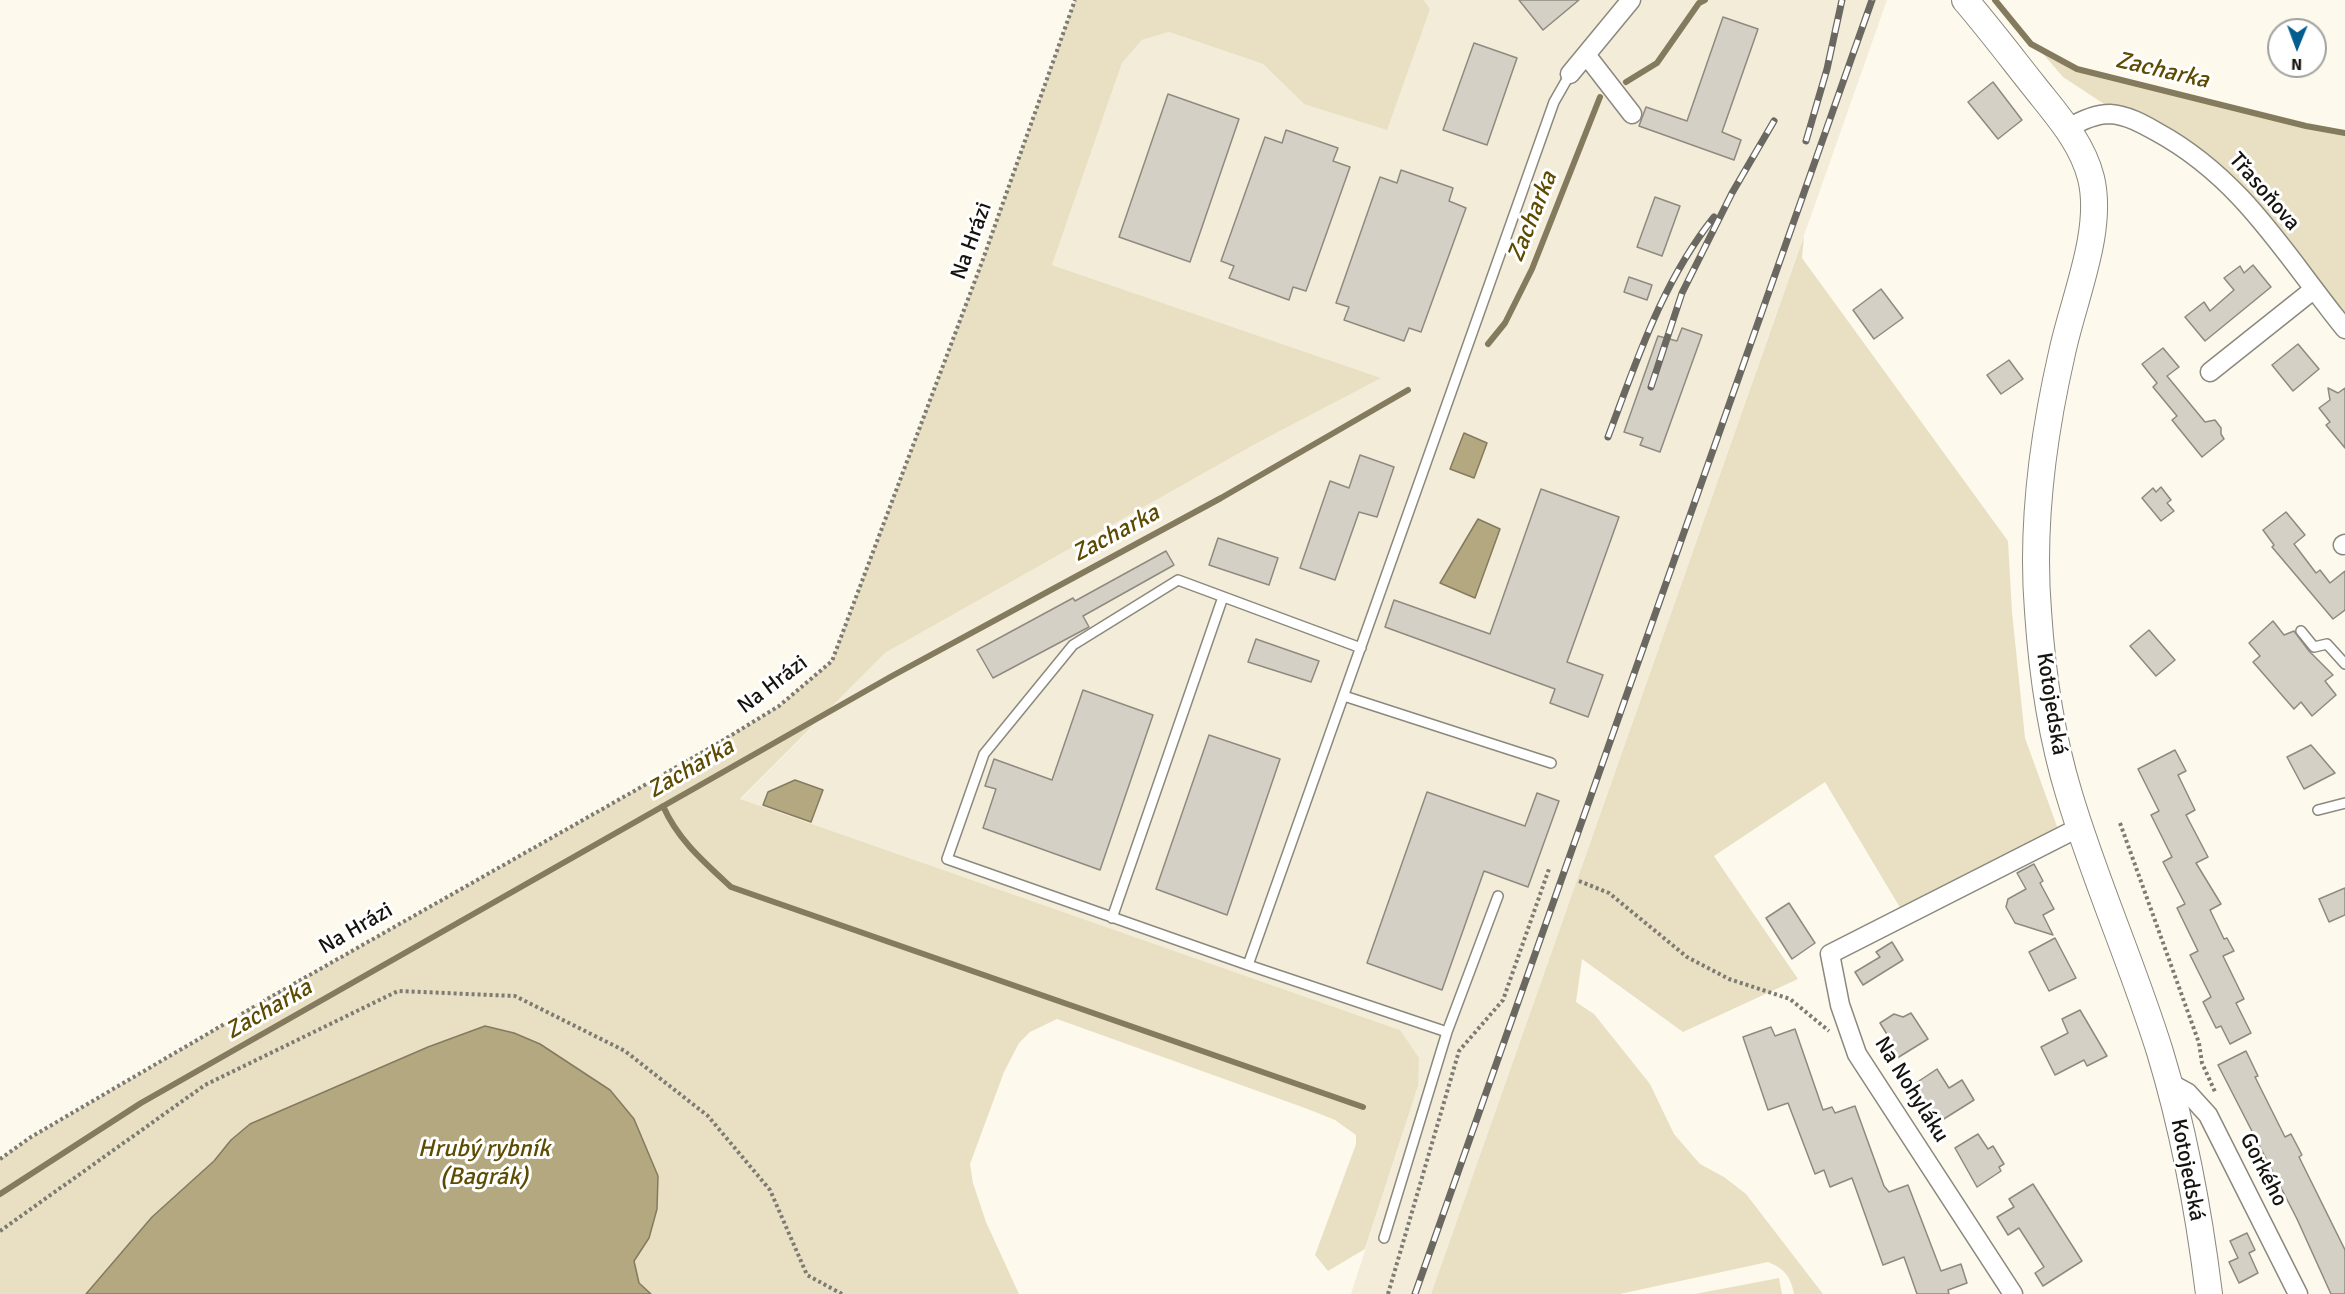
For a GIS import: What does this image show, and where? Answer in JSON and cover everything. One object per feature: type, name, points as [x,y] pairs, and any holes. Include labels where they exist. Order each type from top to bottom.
[{"type":"main road","name":"Kotojedská","points":[[1965,0],[2060,119],[2085,160],[2091,178],[2094,212],[2062,353],[2047,435],[2038,511],[2036,579],[2039,622],[2062,771],[2168,1082],[2188,1169],[2209,1294]]},
{"type":"street","points":[[1570,74],[1631,0]]},
{"type":"street","points":[[1587,56],[1632,114]]},
{"type":"street","name":"Třasoňova","points":[[2060,119],[2120,116],[2147,127],[2208,164],[2238,192],[2345,330]]},
{"type":"street","points":[[2210,372],[2313,290]]},
{"type":"street","name":"Na Nohyláku","points":[[2013,1294],[1857,1054],[1840,1005],[1830,954],[2080,827]]},
{"type":"street","name":"Gorkého","points":[[2168,1082],[2196,1100],[2208,1115],[2298,1294]]},
{"type":"lane","points":[[1248,965],[1554,102],[1570,74]]},
{"type":"lane","points":[[1361,648],[1178,580],[1073,645],[984,754],[947,860],[1447,1032]]},
{"type":"lane","points":[[1112,918],[1223,597]]},
{"type":"lane","points":[[2301,632],[2314,647],[2327,644],[2345,664]]},
{"type":"lane","points":[[1344,696],[1551,763]]},
{"type":"lane","points":[[2318,810],[2345,803]]},
{"type":"lane","points":[[1384,1238],[1447,1032],[1498,896]]},
{"type":"path","name":"Na Hrázi","points":[[0,1159],[41,1131],[269,998],[717,744],[779,706],[832,661],[982,262],[1075,0]]},
{"type":"path","points":[[2120,823],[2199,1043],[2202,1063],[2220,1102]]},
{"type":"path","points":[[1388,1294],[1459,1052],[1503,1000],[1549,869]]},
{"type":"path","points":[[1579,881],[1609,893],[1687,957],[1729,979],[1790,999],[1857,1054]]},
{"type":"path","points":[[0,1231],[205,1085],[398,991],[515,996],[625,1051],[708,1116],[770,1190],[807,1275],[842,1294]]},
{"type":"shaded area","points":[[1075,0],[1424,0],[1430,9],[1387,130],[1304,104],[1263,64],[1169,32],[1142,40],[1122,63],[1052,265],[1381,378],[1259,442],[885,653],[740,799],[1400,1030],[1419,1058],[1418,1086],[1365,1249],[1328,1271],[1315,1255],[1356,1144],[1356,1135],[1335,1120],[1305,1108],[1057,1019],[1030,1032],[1019,1043],[1004,1072],[970,1164],[973,1183],[986,1222],[1019,1294],[651,1294],[639,1283],[634,1261],[649,1238],[657,1209],[570,1064],[540,1044],[428,1047],[250,1124],[231,1140],[214,1161],[152,1217],[86,1294],[0,1294],[0,1159],[32,1137],[269,998],[717,744],[779,706],[832,661],[982,262]]},
{"type":"shaded area","points":[[1424,0],[1887,0],[1431,1294],[1351,1294],[1418,1086],[1400,1030],[740,800],[885,653],[1259,442],[1380,378],[1052,265],[1122,63],[1142,40],[1169,32],[1263,64],[1304,104],[1430,9]]},
{"type":"shaded area","points":[[2038,48],[2077,69],[2306,126],[2345,133],[2345,329],[2238,192],[2063,77]]},
{"type":"shaded area","points":[[1804,236],[1802,258],[2008,541],[2012,612],[2025,738],[2059,832],[1902,911],[1825,782],[1714,856],[1798,979],[1683,1032],[1582,959],[1576,1002],[1594,1014],[1650,1084],[1674,1134],[1700,1164],[1724,1177],[1746,1194],[1823,1294],[1794,1294],[1786,1274],[1768,1262],[1620,1294],[1431,1294]]},
{"type":"shaded area","points":[[1779,1278],[1782,1294],[1695,1294]]},
{"type":"water","points":[[1464,433],[1487,443],[1474,478],[1450,469]]},
{"type":"water","points":[[1478,519],[1500,529],[1475,598],[1440,583]]},
{"type":"water","points":[[795,780],[823,790],[811,822],[763,805],[768,792]]},
{"type":"water","name":"Hrubý rybník (Bagrák)","points":[[485,1026],[514,1033],[540,1044],[610,1090],[634,1119],[658,1176],[657,1209],[649,1238],[634,1261],[639,1283],[651,1294],[86,1294],[152,1217],[214,1161],[231,1140],[250,1124],[428,1047]]},
{"type":"building","points":[[1519,0],[1579,0],[1543,30]]},
{"type":"building","points":[[1723,17],[1758,29],[1722,132],[1741,140],[1734,160],[1639,126],[1646,107],[1687,121]]},
{"type":"building","points":[[1474,43],[1517,58],[1487,145],[1443,130]]},
{"type":"building","points":[[1993,82],[2022,120],[1998,139],[1968,102]]},
{"type":"building","points":[[1168,94],[1239,119],[1190,262],[1119,237]]},
{"type":"building","points":[[1286,130],[1338,148],[1333,161],[1350,167],[1306,291],[1293,287],[1289,300],[1229,278],[1234,266],[1221,261],[1265,137],[1282,143]]},
{"type":"building","points":[[1401,170],[1453,188],[1449,201],[1466,208],[1421,332],[1409,328],[1404,341],[1344,320],[1349,307],[1336,303],[1380,177],[1397,183]]},
{"type":"building","points":[[1655,197],[1680,206],[1662,256],[1637,247]]},
{"type":"building","points":[[2253,265],[2271,287],[2205,341],[2185,317],[2204,302],[2210,311],[2234,290],[2224,278],[2240,266],[2244,273]]},
{"type":"building","points":[[1629,277],[1652,285],[1647,300],[1624,292]]},
{"type":"building","points":[[1881,289],[1903,318],[1874,339],[1853,310]]},
{"type":"building","points":[[1682,328],[1702,335],[1660,452],[1640,445],[1643,438],[1624,432],[1658,336],[1677,341]]},
{"type":"building","points":[[2298,344],[2319,369],[2293,391],[2272,365]]},
{"type":"building","points":[[2163,348],[2179,367],[2167,376],[2205,422],[2215,420],[2221,428],[2224,439],[2202,457],[2172,420],[2177,416],[2153,387],[2157,383],[2142,364]]},
{"type":"building","points":[[2009,360],[2023,379],[2001,394],[1987,375]]},
{"type":"building","points":[[2328,388],[2338,393],[2345,388],[2345,448],[2326,425],[2330,422],[2319,408],[2330,400]]},
{"type":"building","points":[[1360,455],[1394,467],[1377,517],[1359,512],[1335,580],[1300,568],[1330,481],[1349,488]]},
{"type":"building","points":[[2161,487],[2171,500],[2167,503],[2174,511],[2161,521],[2142,498],[2153,488],[2156,492]]},
{"type":"building","points":[[1541,489],[1619,517],[1567,662],[1603,675],[1588,717],[1550,703],[1555,689],[1385,627],[1394,600],[1490,634]]},
{"type":"building","points":[[2286,512],[2305,535],[2294,544],[2316,573],[2320,570],[2330,583],[2345,571],[2345,610],[2333,619],[2272,547],[2274,545],[2263,530]]},
{"type":"building","points":[[1218,538],[1278,558],[1269,585],[1209,565]]},
{"type":"building","points":[[1166,551],[1174,565],[1083,616],[1089,627],[993,678],[977,650],[1073,598],[1075,601]]},
{"type":"building","points":[[2273,621],[2284,635],[2294,631],[2309,651],[2333,675],[2325,681],[2336,695],[2312,716],[2301,702],[2294,709],[2253,662],[2260,656],[2249,643]]},
{"type":"building","points":[[2149,630],[2175,660],[2156,676],[2130,646]]},
{"type":"building","points":[[1256,639],[1319,661],[1311,682],[1248,662]]},
{"type":"building","points":[[1083,690],[1153,715],[1100,870],[983,828],[996,789],[985,786],[994,759],[1052,780]]},
{"type":"building","points":[[1209,735],[1280,759],[1227,915],[1156,889]]},
{"type":"building","points":[[2311,745],[2335,773],[2304,789],[2287,757]]},
{"type":"building","points":[[2175,750],[2186,771],[2178,775],[2195,810],[2186,815],[2208,857],[2196,863],[2221,904],[2210,910],[2224,939],[2227,938],[2234,951],[2223,956],[2244,999],[2236,1003],[2251,1033],[2230,1044],[2221,1026],[2216,1028],[2203,1002],[2211,997],[2190,955],[2198,951],[2177,908],[2185,904],[2163,862],[2172,857],[2151,815],[2159,811],[2138,769]]},
{"type":"building","points":[[1427,792],[1525,826],[1537,793],[1559,801],[1528,887],[1484,871],[1442,990],[1367,963]]},
{"type":"building","points":[[2034,864],[2043,881],[2040,883],[2054,909],[2043,915],[2053,935],[2015,923],[2006,907],[2008,899],[2026,889],[2017,873]]},
{"type":"building","points":[[2345,888],[2345,915],[2329,922],[2319,899]]},
{"type":"building","points":[[1789,903],[1815,943],[1792,959],[1766,918]]},
{"type":"building","points":[[2055,938],[2076,978],[2049,991],[2029,952]]},
{"type":"building","points":[[1892,942],[1903,960],[1863,985],[1855,972],[1880,957],[1876,952]]},
{"type":"building","points":[[2080,1010],[2107,1056],[2087,1066],[2084,1060],[2055,1075],[2041,1047],[2068,1033],[2062,1019]]},
{"type":"building","points":[[1911,1013],[1928,1039],[1894,1060],[1881,1040],[1888,1036],[1880,1023],[1894,1014],[1903,1017]]},
{"type":"building","points":[[1771,1027],[1775,1036],[1795,1029],[1823,1110],[1832,1107],[1835,1113],[1855,1106],[1884,1186],[1889,1192],[1908,1185],[1941,1271],[1961,1264],[1967,1283],[1948,1290],[1949,1294],[1917,1294],[1904,1257],[1883,1265],[1852,1178],[1830,1187],[1824,1170],[1815,1174],[1788,1103],[1768,1110],[1743,1037]]},
{"type":"building","points":[[2246,1051],[2258,1076],[2255,1077],[2285,1137],[2291,1134],[2302,1155],[2299,1157],[2345,1250],[2345,1294],[2331,1294],[2297,1219],[2218,1065]]},
{"type":"building","points":[[1937,1069],[1949,1088],[1962,1080],[1974,1100],[1939,1122],[1913,1085]]},
{"type":"building","points":[[1978,1134],[1988,1149],[1993,1146],[2004,1164],[1999,1167],[2001,1171],[1977,1187],[1955,1148]]},
{"type":"building","points":[[2033,1184],[2082,1261],[2043,1286],[2035,1273],[2044,1267],[2019,1228],[2008,1235],[1997,1217],[2014,1207],[2009,1199]]},
{"type":"building","points":[[2247,1233],[2255,1250],[2249,1253],[2258,1273],[2239,1283],[2229,1262],[2238,1258],[2230,1241]]},
{"type":"waterway","name":"Zacharka","points":[[1626,82],[1657,63],[1699,3],[1705,0]]},
{"type":"waterway","name":"Zacharka","points":[[1995,0],[2031,44],[2077,69],[2306,126],[2345,133]]},
{"type":"waterway","name":"Zacharka","points":[[1488,344],[1505,323],[1532,269],[1600,97]]},
{"type":"waterway","name":"Zacharka","points":[[0,1194],[141,1103],[892,676],[1221,498],[1408,390]]},
{"type":"waterway","points":[[663,806],[684,840],[731,887],[1363,1107]]},
{"type":"railway","points":[[1806,141],[1827,69],[1842,0]]},
{"type":"railway","points":[[1415,1294],[1872,0]]},
{"type":"railway","points":[[1651,387],[1682,293],[1732,193],[1774,121]]},
{"type":"railway","points":[[1608,437],[1652,322],[1665,295],[1696,242],[1714,217]]}]
